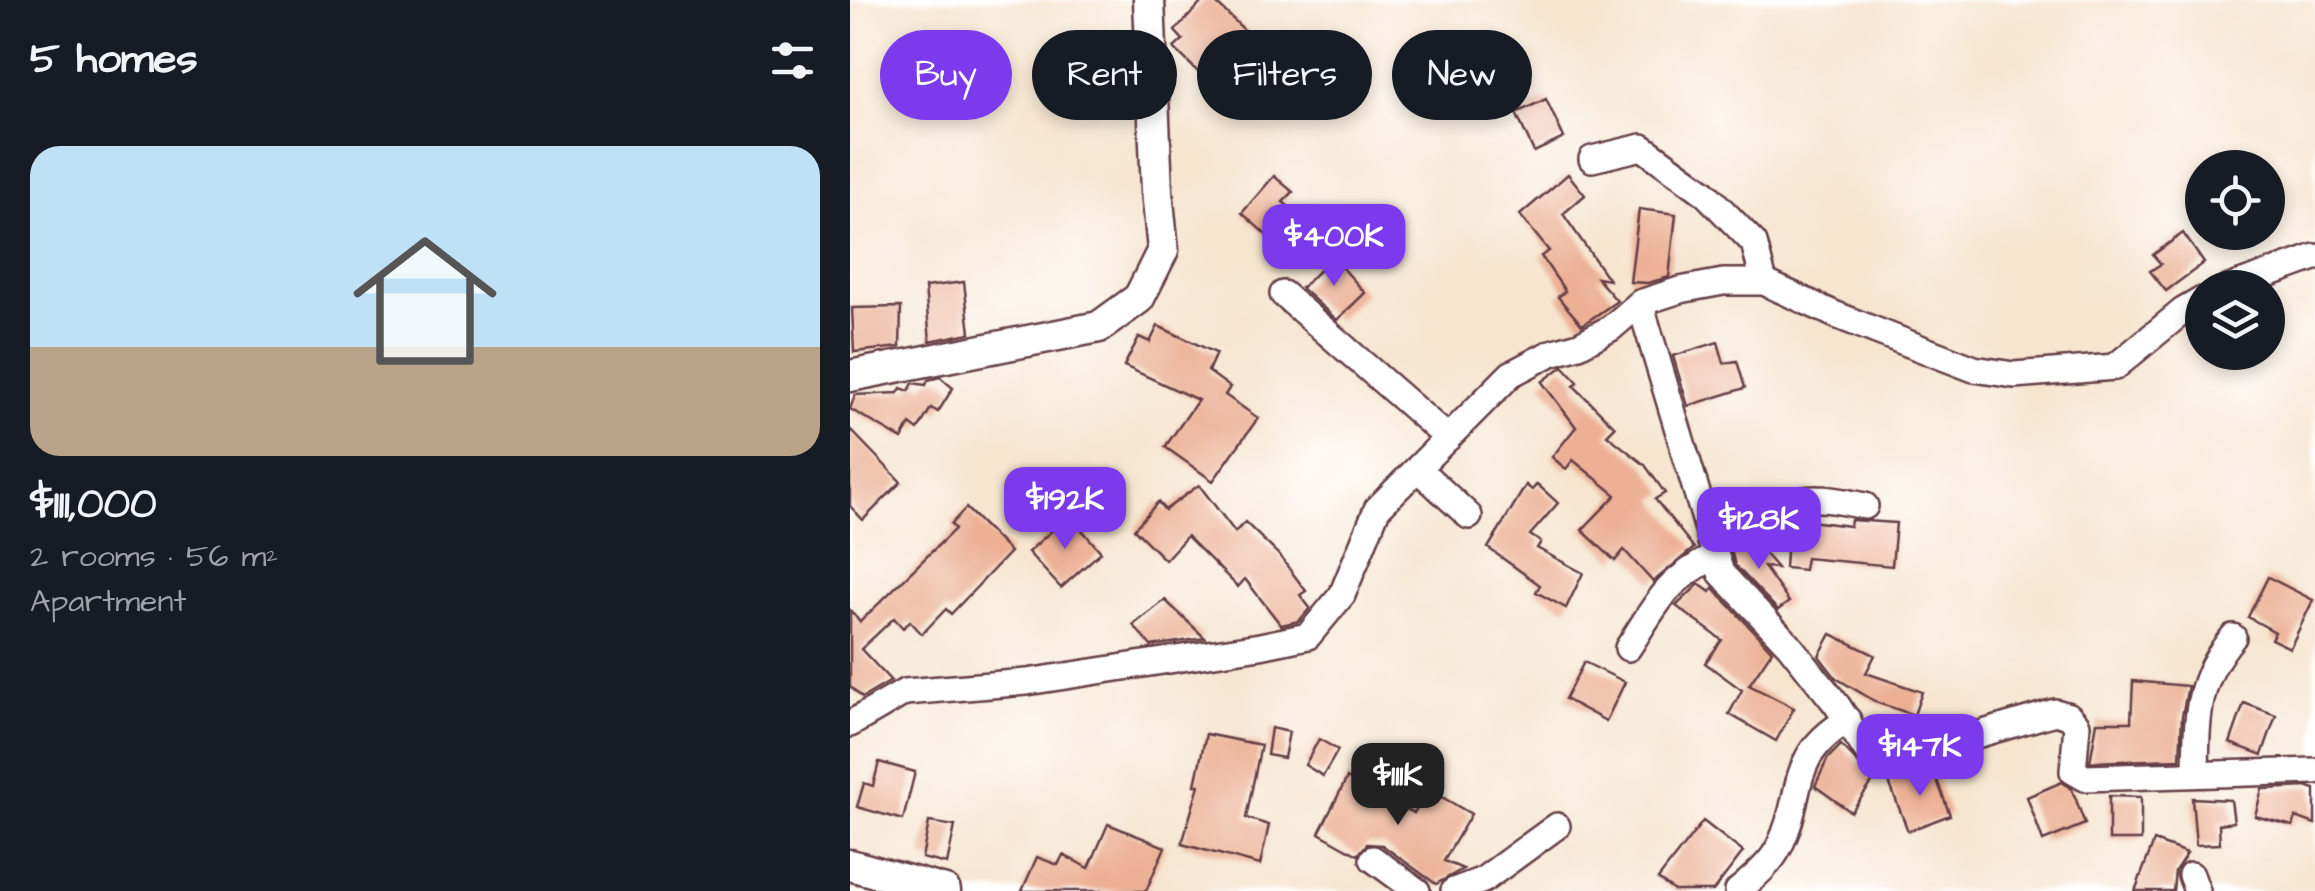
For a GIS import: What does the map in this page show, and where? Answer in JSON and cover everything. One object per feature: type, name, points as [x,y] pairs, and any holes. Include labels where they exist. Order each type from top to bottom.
[{"type":"street","points":[[850,376],[1099,327],[1139,298],[1163,250],[1149,0]]},
{"type":"street","points":[[1592,159],[1642,147],[1668,164],[1704,192],[1754,243],[1764,282]]},
{"type":"street","points":[[2281,270],[2315,258]]},
{"type":"street","points":[[850,724],[905,692],[1027,682],[1308,636],[1342,595],[1377,509],[1511,374],[1551,352],[1579,345],[1611,328],[1640,303],[1680,290],[1723,282],[1764,282],[1836,316],[1974,369],[2014,375],[2114,367],[2185,309]]},
{"type":"street","points":[[1283,294],[1448,438]]},
{"type":"street","points":[[1640,303],[1721,574],[1789,645],[1848,720],[1866,750],[1891,760],[2055,712],[2069,716],[2078,725],[2072,771],[2085,778],[2315,771]]},
{"type":"street","points":[[1418,469],[1469,516]]},
{"type":"street","points":[[1628,648],[1668,585],[1776,507],[1817,498],[1865,506]]},
{"type":"street","points":[[2196,773],[2201,694],[2218,654],[2233,637]]},
{"type":"street","points":[[1738,891],[1779,848],[1795,802],[1798,774],[1824,735],[1848,720]]},
{"type":"street","points":[[1454,891],[1483,880],[1557,826]]},
{"type":"street","points":[[1373,859],[1417,891]]},
{"type":"street","points":[[850,866],[945,891]]},
{"type":"building","points":[[1204,0],[1213,0],[1244,30],[1197,30],[1197,71],[1177,51],[1183,40],[1176,30]]},
{"type":"building","points":[[1546,99],[1564,138],[1534,152],[1519,120],[1532,120],[1532,106]]},
{"type":"building","points":[[1568,174],[1585,195],[1563,214],[1609,280],[1597,278],[1617,301],[1582,325],[1558,297],[1565,291],[1541,256],[1549,251],[1520,215]]},
{"type":"building","points":[[1274,176],[1293,192],[1283,202],[1308,223],[1284,251],[1242,213]]},
{"type":"building","points":[[1639,209],[1676,214],[1669,277],[1648,283],[1630,282]]},
{"type":"building","points":[[2183,233],[2185,250],[2195,250],[2204,263],[2194,270],[2185,270],[2185,277],[2166,291],[2150,271],[2161,264],[2153,255]]},
{"type":"building","points":[[1333,257],[1365,293],[1337,320],[1301,288]]},
{"type":"building","points":[[964,282],[970,333],[930,341],[925,287]]},
{"type":"building","points":[[901,307],[900,347],[854,352],[852,308]]},
{"type":"building","points":[[1158,326],[1216,353],[1208,371],[1230,387],[1225,395],[1258,418],[1213,481],[1165,447],[1198,400],[1124,366],[1139,337],[1150,342]]},
{"type":"building","points":[[1718,342],[1724,363],[1737,361],[1745,388],[1688,406],[1673,356]]},
{"type":"building","points":[[1563,366],[1578,382],[1574,386],[1615,427],[1607,435],[1645,465],[1665,493],[1655,499],[1694,548],[1653,582],[1624,550],[1615,561],[1582,530],[1616,495],[1573,460],[1566,469],[1552,457],[1576,427],[1542,382]]},
{"type":"building","points":[[940,377],[953,388],[938,412],[931,408],[918,430],[910,424],[902,439],[850,409],[855,395],[898,393],[901,388],[909,391],[913,383],[926,385],[928,380]]},
{"type":"building","points":[[850,429],[901,482],[863,520],[850,506]]},
{"type":"building","points":[[1537,484],[1558,503],[1530,535],[1541,542],[1537,548],[1583,573],[1566,608],[1536,592],[1540,585],[1488,548],[1526,485],[1532,490]]},
{"type":"building","points":[[1199,485],[1235,532],[1245,522],[1278,554],[1306,591],[1300,595],[1310,608],[1299,621],[1281,625],[1245,579],[1238,587],[1187,536],[1165,560],[1134,529],[1158,502],[1165,510]]},
{"type":"building","points":[[966,508],[1010,552],[951,614],[946,609],[922,634],[910,621],[903,628],[894,618],[861,649],[891,681],[862,698],[850,686],[850,610],[860,622],[955,529],[951,524]]},
{"type":"building","points":[[1069,515],[1101,552],[1061,588],[1028,552]]},
{"type":"building","points":[[1851,520],[1896,523],[1892,566],[1806,558],[1804,570],[1785,568],[1788,521],[1850,526]]},
{"type":"building","points":[[1752,539],[1777,568],[1764,567],[1789,602],[1778,610],[1735,565],[1731,550]]},
{"type":"building","points":[[2268,577],[2313,600],[2290,648],[2271,639],[2275,632],[2248,617]]},
{"type":"building","points":[[1699,584],[1710,592],[1713,588],[1772,651],[1749,685],[1794,708],[1776,741],[1729,714],[1742,690],[1705,663],[1722,640],[1676,606]]},
{"type":"building","points":[[1165,600],[1205,638],[1151,646],[1133,625]]},
{"type":"building","points":[[1831,634],[1875,655],[1866,673],[1922,692],[1914,715],[1878,703],[1836,678],[1819,656]]},
{"type":"building","points":[[1584,662],[1625,682],[1606,721],[1565,699]]},
{"type":"building","points":[[2133,681],[2188,686],[2180,759],[2090,762],[2097,722],[2131,722]]},
{"type":"building","points":[[2244,703],[2276,715],[2262,755],[2230,743]]},
{"type":"building","points":[[1271,728],[1289,732],[1284,758],[1267,755]]},
{"type":"building","points":[[1206,734],[1261,745],[1246,818],[1269,825],[1260,865],[1182,844],[1199,785],[1195,785]]},
{"type":"building","points":[[1319,739],[1338,750],[1323,776],[1305,765]]},
{"type":"building","points":[[1841,745],[1859,764],[1879,773],[1851,812],[1815,786],[1828,758]]},
{"type":"building","points":[[879,762],[915,772],[903,820],[857,807],[864,783],[873,786]]},
{"type":"building","points":[[1932,767],[1950,815],[1908,831],[1889,782]]},
{"type":"building","points":[[1347,778],[1414,813],[1428,789],[1471,814],[1444,861],[1463,869],[1436,884],[1382,845],[1367,844],[1358,855],[1319,833]]},
{"type":"building","points":[[2062,782],[2072,789],[2085,824],[2043,841],[2027,797]]},
{"type":"building","points":[[2262,789],[2315,789],[2315,824],[2296,817],[2293,826],[2255,816]]},
{"type":"building","points":[[2109,796],[2141,797],[2141,840],[2109,840]]},
{"type":"building","points":[[2192,798],[2231,800],[2234,822],[2219,824],[2220,844],[2196,845]]},
{"type":"building","points":[[1703,821],[1743,852],[1713,891],[1674,891],[1658,879]]},
{"type":"building","points":[[929,822],[955,826],[947,864],[922,858]]},
{"type":"building","points":[[1108,824],[1165,847],[1146,891],[1022,891],[1037,857],[1058,865],[1063,855],[1089,868]]},
{"type":"building","points":[[2154,841],[2187,853],[2175,871],[2173,891],[2135,891]]}]
